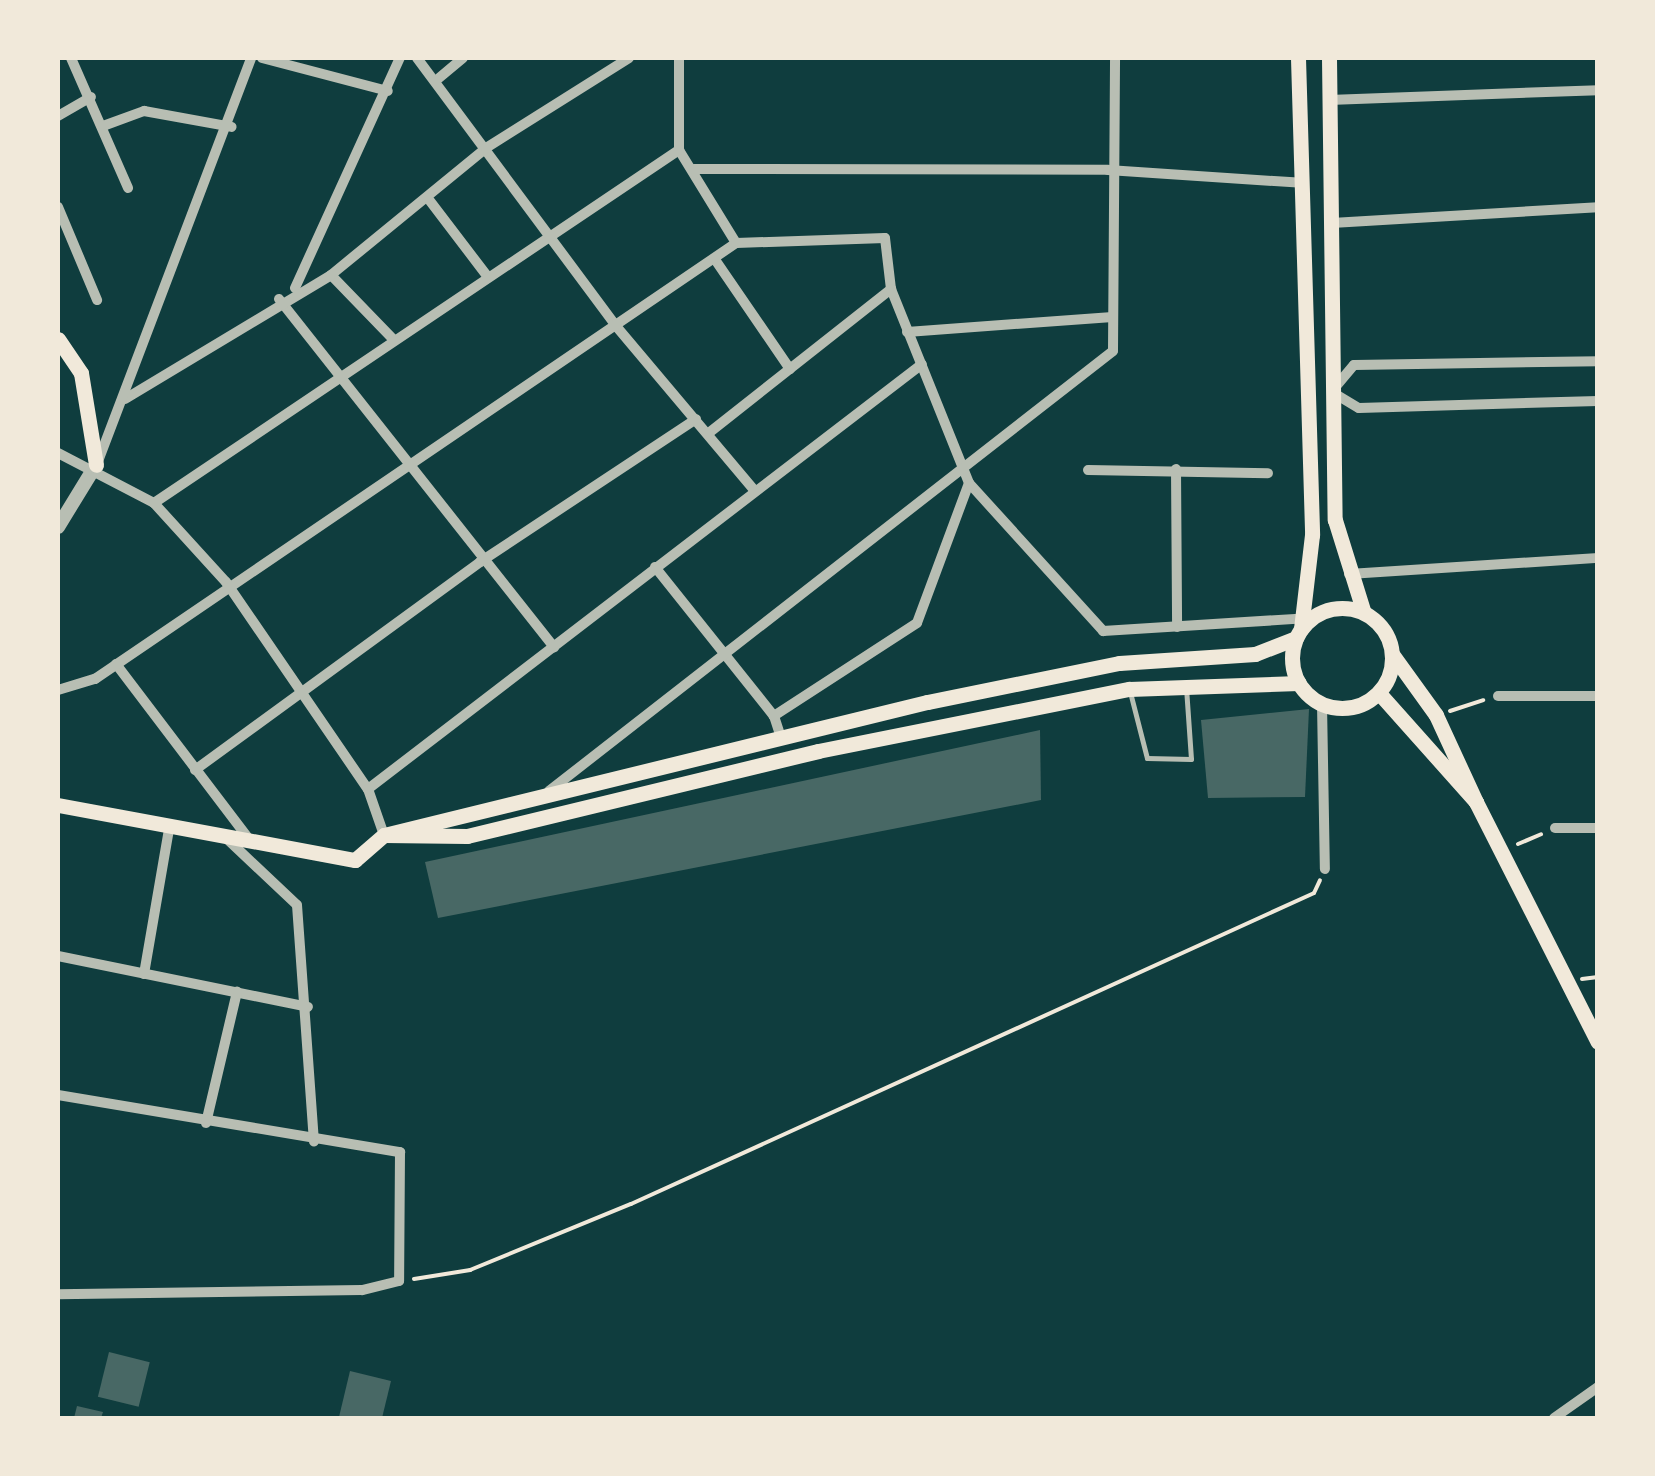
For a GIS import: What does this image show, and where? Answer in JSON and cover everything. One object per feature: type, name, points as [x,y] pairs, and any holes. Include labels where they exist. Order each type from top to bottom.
[{"type":"main road","points":[[1298,58],[1311,393],[1298,683]]},
{"type":"main road","points":[[1329,58],[1334,520],[1364,613],[1436,715],[1496,852],[1598,1042]]},
{"type":"main road","points":[[58,338],[81,373],[96,465]]},
{"type":"main road","points":[[58,805],[355,860],[384,834],[780,735],[1084,669],[1256,654],[1330,609],[1364,613]]},
{"type":"main road","points":[[384,834],[467,836],[818,751],[1129,689],[1298,683],[1322,704],[1352,707],[1379,692],[1392,654]]},
{"type":"main road","points":[[1379,692],[1476,802]]},
{"type":"street","points":[[71,58],[128,188]]},
{"type":"street","points":[[58,528],[96,465],[125,399],[232,128],[252,58]]},
{"type":"street","points":[[262,58],[388,91]]},
{"type":"street","points":[[294,289],[400,58]]},
{"type":"street","points":[[417,58],[439,78],[616,326],[710,432],[755,491]]},
{"type":"street","points":[[439,78],[463,58]]},
{"type":"street","points":[[125,399],[294,289],[331,275],[430,201],[486,148],[630,58]]},
{"type":"street","points":[[679,58],[679,150],[736,242]]},
{"type":"street","points":[[544,795],[964,459],[1113,350],[1108,170],[1115,58]]},
{"type":"street","points":[[1330,100],[1598,90]]},
{"type":"street","points":[[58,116],[91,97]]},
{"type":"street","points":[[103,126],[144,111],[232,128]]},
{"type":"street","points":[[154,503],[336,374],[488,276],[555,239],[679,150]]},
{"type":"street","points":[[694,169],[1108,170],[1302,183]]},
{"type":"street","points":[[430,201],[488,276]]},
{"type":"street","points":[[58,207],[97,300]]},
{"type":"street","points":[[1332,222],[1598,207]]},
{"type":"street","points":[[58,690],[116,664],[226,582],[716,261],[736,242],[885,238],[890,289],[964,459],[969,483],[1103,631],[1177,627],[1302,629]]},
{"type":"street","points":[[716,261],[790,369]]},
{"type":"street","points":[[331,275],[393,339]]},
{"type":"street","points":[[710,432],[890,289]]},
{"type":"street","points":[[279,299],[480,562],[554,647]]},
{"type":"street","points":[[906,332],[1112,318]]},
{"type":"street","points":[[1332,392],[1354,365],[1598,361]]},
{"type":"street","points":[[368,789],[922,364]]},
{"type":"street","points":[[1311,393],[1332,392],[1359,408],[1598,400]]},
{"type":"street","points":[[196,770],[300,690],[480,562],[696,420]]},
{"type":"street","points":[[58,453],[96,465],[154,503],[226,582],[368,789],[384,834]]},
{"type":"street","points":[[1176,469],[1177,627]]},
{"type":"street","points":[[1088,470],[1268,473]]},
{"type":"street","points":[[774,716],[917,623],[969,483]]},
{"type":"street","points":[[1349,574],[1598,558]]},
{"type":"street","points":[[655,568],[774,716],[780,735]]},
{"type":"street","points":[[116,664],[248,838]]},
{"type":"street","points":[[1498,696],[1598,696]]},
{"type":"street","points":[[1322,704],[1325,869]]},
{"type":"street","points":[[144,974],[168,828]]},
{"type":"street","points":[[1555,828],[1598,828]]},
{"type":"street","points":[[224,836],[297,906],[308,1007],[314,1141]]},
{"type":"street","points":[[58,956],[308,1007]]},
{"type":"street","points":[[206,1123],[237,992]]},
{"type":"street","points":[[58,1095],[314,1141],[400,1152],[399,1281],[362,1290],[58,1294]]},
{"type":"street","points":[[1554,1418],[1598,1388]]},
{"type":"lane","points":[[1129,689],[1147,758],[1192,759],[1186,686]]},
{"type":"path","points":[[1436,715],[1498,696]]},
{"type":"path","points":[[1496,852],[1555,828]]},
{"type":"path","points":[[399,1281],[470,1270],[630,1204],[1314,893],[1325,869]]},
{"type":"building","points":[[1309,709],[1305,797],[1208,798],[1201,720]]},
{"type":"building","points":[[1040,730],[1041,800],[438,918],[425,862]]},
{"type":"building","points":[[109,1352],[150,1362],[139,1407],[98,1397]]},
{"type":"building","points":[[350,1371],[391,1381],[382,1418],[339,1417]]},
{"type":"building","points":[[77,1406],[103,1412],[101,1418],[74,1418]]}]
